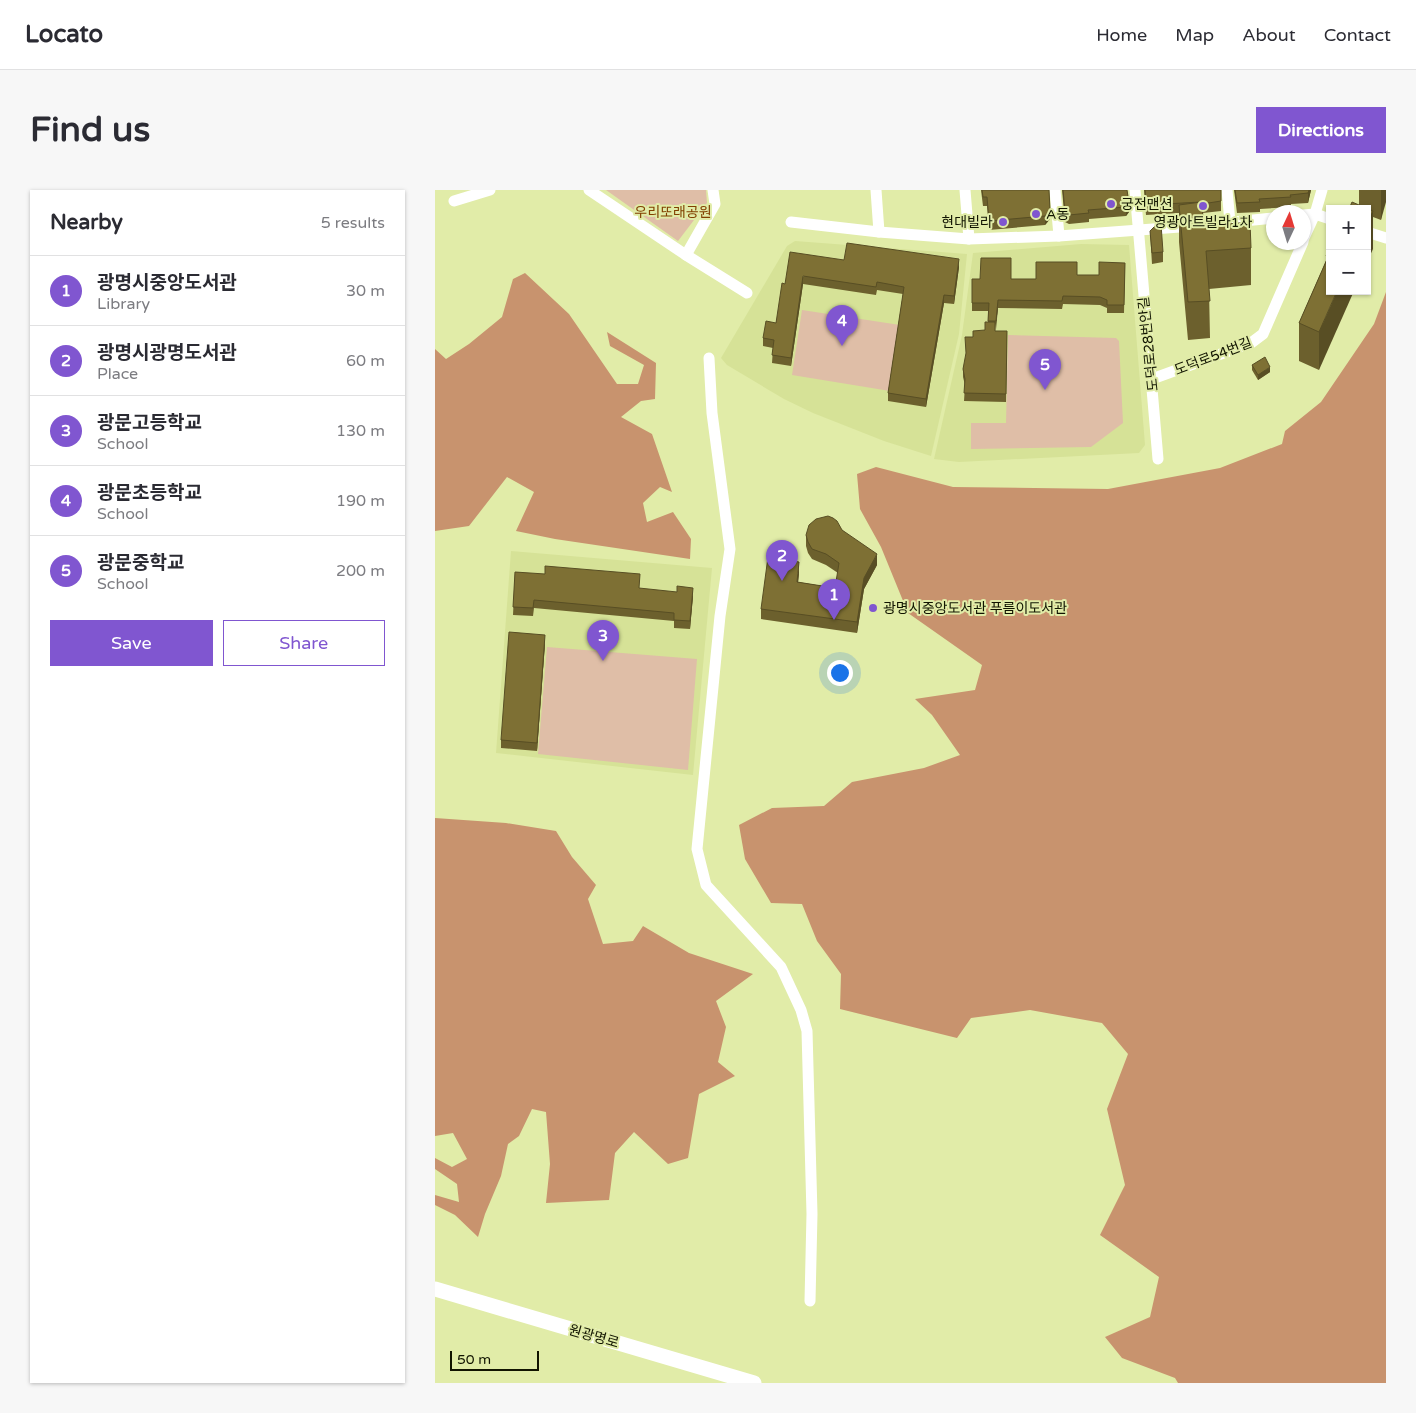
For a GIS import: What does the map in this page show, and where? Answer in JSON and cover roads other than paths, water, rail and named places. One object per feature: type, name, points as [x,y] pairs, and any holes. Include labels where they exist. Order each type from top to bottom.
[{"type":"street","points":[[454,201],[490,190]]},
{"type":"street","points":[[589,190],[747,293]]},
{"type":"street","points":[[686,255],[715,204],[713,190]]},
{"type":"street","points":[[876,190],[879,232]]},
{"type":"street","points":[[965,190],[969,239]]},
{"type":"street","points":[[1055,190],[1059,236]]},
{"type":"street","name":"도덕로28번안길","points":[[1135,190],[1158,459]]},
{"type":"street","points":[[1227,190],[1230,222]]},
{"type":"street","name":"도덕로54번길","points":[[1311,211],[1322,190]]},
{"type":"street","points":[[1311,215],[1326,218]]},
{"type":"street","points":[[791,222],[879,232],[969,239],[1059,236],[1266,219]]},
{"type":"street","points":[[1371,233],[1386,238]]},
{"type":"street","name":"도덕로54번길","points":[[1152,379],[1251,343],[1263,334],[1299,250]]},
{"type":"street","points":[[709,358],[711,413],[730,549],[720,616],[697,849],[706,885],[781,967],[801,1010],[807,1031],[812,1214],[810,1302]]},
{"type":"street","name":"원광명로","points":[[435,1289],[754,1383]]},
{"type":"place","name":"궁전맨션","points":[[1111,204]]},
{"type":"place","name":"영광아트빌라1차","points":[[1203,206]]},
{"type":"place","name":"A동","points":[[1036,214]]},
{"type":"place","name":"현대빌라","points":[[1003,222]]},
{"type":"place","name":"광문초등학교","points":[[842,346]]},
{"type":"place","name":"광문중학교","points":[[1045,390]]},
{"type":"place","name":"광명시광명도서관","points":[[782,581]]},
{"type":"place","name":"광명시중앙도서관 푸름이도서관","points":[[873,608]]},
{"type":"place","name":"광명시중앙도서관","points":[[834,620]]},
{"type":"place","name":"광문고등학교","points":[[603,661]]},
{"type":"park label","name":"우리또래공원","points":[[673,212]]}]
